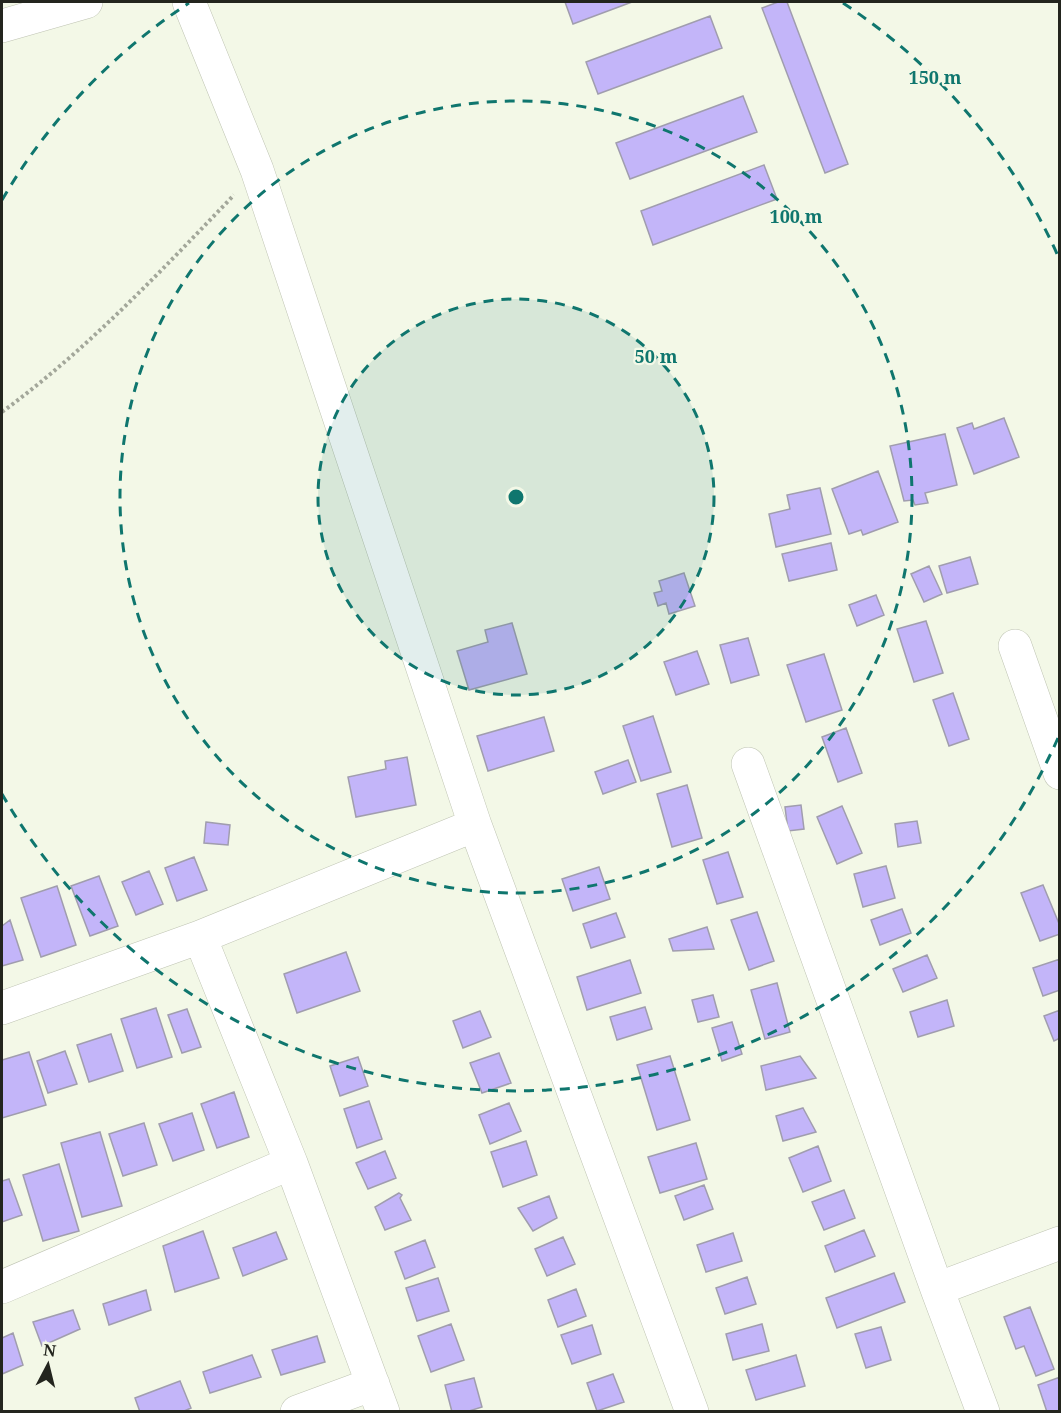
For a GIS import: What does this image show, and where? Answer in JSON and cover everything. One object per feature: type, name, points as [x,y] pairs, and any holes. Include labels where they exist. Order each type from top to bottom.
[{"type":"street","points":[[2,26],[86,2]]},
{"type":"street","points":[[189,2],[257,170],[475,825],[692,1412]]},
{"type":"street","points":[[1015,646],[1059,773]]},
{"type":"street","points":[[748,764],[983,1412]]},
{"type":"street","points":[[2,1008],[200,937],[475,825]]},
{"type":"street","points":[[200,937],[291,1163],[378,1398],[297,1412]]},
{"type":"street","points":[[2,1287],[291,1163]]},
{"type":"street","points":[[937,1289],[1059,1243]]},
{"type":"path","points":[[2,412],[76,353],[113,318],[153,280],[257,170]]},
{"type":"building","points":[[565,2],[632,2],[573,24]]},
{"type":"building","points":[[778,2],[787,2],[848,164],[825,173],[762,8]]},
{"type":"building","points":[[710,16],[722,48],[598,94],[586,62]]},
{"type":"building","points":[[743,96],[757,132],[630,179],[616,143]]},
{"type":"building","points":[[764,165],[777,199],[653,245],[641,211]]},
{"type":"building","points":[[1004,418],[1019,457],[974,474],[957,428],[972,423],[974,429]]},
{"type":"building","points":[[945,434],[957,485],[925,493],[928,503],[915,505],[913,500],[904,501],[890,446]]},
{"type":"building","points":[[878,471],[898,522],[863,535],[861,530],[849,534],[832,489]]},
{"type":"building","points":[[820,488],[831,534],[776,547],[769,514],[790,509],[787,495]]},
{"type":"building","points":[[831,543],[837,570],[789,581],[782,554]]},
{"type":"building","points":[[970,557],[978,584],[947,593],[939,566]]},
{"type":"building","points":[[929,566],[942,594],[924,602],[911,574]]},
{"type":"building","points":[[684,573],[695,606],[669,614],[666,603],[658,606],[654,593],[662,591],[659,581]]},
{"type":"building","points":[[876,595],[884,615],[857,626],[849,605]]},
{"type":"building","points":[[926,621],[943,673],[914,682],[897,629]]},
{"type":"building","points":[[512,623],[527,674],[469,690],[457,651],[488,642],[485,630]]},
{"type":"building","points":[[748,638],[759,675],[731,683],[720,645]]},
{"type":"building","points":[[697,651],[709,684],[676,695],[664,662]]},
{"type":"building","points":[[824,654],[842,710],[806,722],[787,665]]},
{"type":"building","points":[[953,693],[969,739],[949,746],[933,700]]},
{"type":"building","points":[[653,716],[671,772],[641,781],[623,726]]},
{"type":"building","points":[[544,717],[554,751],[488,771],[477,736]]},
{"type":"building","points":[[846,728],[862,773],[838,782],[822,737]]},
{"type":"building","points":[[407,757],[416,805],[356,817],[348,777],[386,769],[385,761]]},
{"type":"building","points":[[628,760],[636,782],[603,794],[595,772]]},
{"type":"building","points":[[687,785],[702,838],[672,847],[657,794]]},
{"type":"building","points":[[801,805],[804,829],[788,831],[785,807]]},
{"type":"building","points":[[842,806],[862,853],[837,864],[817,817]]},
{"type":"building","points":[[917,821],[921,843],[898,847],[895,824]]},
{"type":"building","points":[[206,822],[230,825],[228,845],[204,843]]},
{"type":"building","points":[[728,852],[743,897],[717,904],[703,860]]},
{"type":"building","points":[[194,857],[207,890],[177,901],[165,868]]},
{"type":"building","points":[[886,866],[895,898],[863,907],[854,874]]},
{"type":"building","points":[[599,867],[610,899],[573,911],[562,879]]},
{"type":"building","points":[[149,871],[163,904],[136,915],[122,882]]},
{"type":"building","points":[[99,876],[118,926],[90,936],[71,886]]},
{"type":"building","points":[[1043,885],[1060,926],[1060,934],[1040,941],[1021,893]]},
{"type":"building","points":[[57,886],[76,945],[41,957],[21,898]]},
{"type":"building","points":[[902,909],[911,933],[880,945],[871,920]]},
{"type":"building","points":[[757,912],[774,961],[749,970],[731,920]]},
{"type":"building","points":[[616,913],[625,937],[591,948],[583,924]]},
{"type":"building","points":[[10,920],[23,960],[2,966],[2,926]]},
{"type":"building","points":[[707,927],[714,949],[673,951],[669,939]]},
{"type":"building","points":[[346,952],[360,991],[297,1013],[284,974]]},
{"type":"building","points":[[927,955],[937,978],[903,992],[893,969]]},
{"type":"building","points":[[1060,959],[1060,990],[1043,996],[1033,968]]},
{"type":"building","points":[[630,960],[641,993],[587,1010],[577,977]]},
{"type":"building","points":[[777,983],[790,1032],[765,1039],[751,990]]},
{"type":"building","points":[[713,995],[719,1017],[698,1022],[692,1000]]},
{"type":"building","points":[[947,1000],[954,1026],[918,1037],[910,1012]]},
{"type":"building","points":[[645,1007],[652,1029],[617,1040],[610,1017]]},
{"type":"building","points":[[156,1008],[172,1057],[137,1068],[121,1019]]},
{"type":"building","points":[[187,1009],[201,1047],[182,1053],[168,1015]]},
{"type":"building","points":[[1060,1010],[1060,1038],[1054,1041],[1044,1016]]},
{"type":"building","points":[[480,1011],[491,1037],[463,1048],[453,1021]]},
{"type":"building","points":[[732,1022],[742,1054],[722,1061],[712,1028]]},
{"type":"building","points":[[111,1034],[123,1071],[89,1082],[77,1045]]},
{"type":"building","points":[[65,1051],[77,1084],[48,1093],[37,1061]]},
{"type":"building","points":[[29,1052],[46,1105],[2,1118],[2,1060]]},
{"type":"building","points":[[499,1053],[511,1083],[482,1093],[470,1063]]},
{"type":"building","points":[[670,1056],[690,1120],[657,1130],[637,1065]]},
{"type":"building","points":[[800,1056],[816,1078],[766,1090],[761,1066]]},
{"type":"building","points":[[358,1057],[368,1086],[340,1096],[330,1066]]},
{"type":"building","points":[[234,1092],[249,1137],[217,1148],[201,1104]]},
{"type":"building","points":[[369,1101],[382,1139],[357,1148],[344,1109]]},
{"type":"building","points":[[509,1103],[521,1131],[490,1144],[479,1115]]},
{"type":"building","points":[[803,1108],[816,1132],[783,1141],[776,1116]]},
{"type":"building","points":[[192,1113],[204,1150],[173,1161],[159,1124]]},
{"type":"building","points":[[144,1123],[157,1165],[123,1176],[109,1134]]},
{"type":"building","points":[[100,1132],[122,1206],[82,1217],[61,1143]]},
{"type":"building","points":[[526,1141],[537,1175],[503,1187],[491,1152]]},
{"type":"building","points":[[696,1143],[707,1179],[660,1193],[648,1157]]},
{"type":"building","points":[[818,1146],[831,1181],[803,1192],[789,1158]]},
{"type":"building","points":[[385,1151],[396,1178],[368,1189],[356,1163]]},
{"type":"building","points":[[59,1164],[79,1231],[43,1241],[23,1175]]},
{"type":"building","points":[[9,1179],[22,1215],[2,1222],[2,1181]]},
{"type":"building","points":[[704,1185],[713,1209],[684,1220],[675,1196]]},
{"type":"building","points":[[844,1190],[855,1218],[824,1230],[812,1202]]},
{"type":"building","points":[[399,1193],[402,1195],[400,1198],[411,1220],[385,1230],[375,1207]]},
{"type":"building","points":[[549,1196],[557,1218],[533,1231],[518,1208]]},
{"type":"building","points":[[864,1230],[875,1256],[835,1272],[825,1246]]},
{"type":"building","points":[[203,1231],[219,1278],[175,1292],[163,1246]]},
{"type":"building","points":[[276,1232],[287,1259],[243,1276],[233,1248]]},
{"type":"building","points":[[733,1233],[742,1261],[706,1272],[697,1245]]},
{"type":"building","points":[[563,1237],[575,1264],[547,1276],[535,1249]]},
{"type":"building","points":[[425,1240],[435,1267],[405,1279],[395,1252]]},
{"type":"building","points":[[894,1273],[905,1302],[837,1328],[826,1298]]},
{"type":"building","points":[[747,1277],[756,1304],[725,1314],[716,1288]]},
{"type":"building","points":[[438,1278],[449,1311],[417,1321],[406,1288]]},
{"type":"building","points":[[576,1289],[586,1316],[558,1327],[548,1300]]},
{"type":"building","points":[[146,1290],[151,1310],[109,1325],[103,1304]]},
{"type":"building","points":[[1030,1307],[1054,1369],[1036,1376],[1024,1346],[1016,1349],[1004,1317]]},
{"type":"building","points":[[73,1310],[80,1329],[42,1346],[33,1322]]},
{"type":"building","points":[[451,1324],[464,1360],[431,1372],[418,1336]]},
{"type":"building","points":[[762,1324],[769,1351],[733,1360],[726,1334]]},
{"type":"building","points":[[592,1325],[601,1354],[572,1364],[561,1335]]},
{"type":"building","points":[[881,1327],[891,1360],[866,1368],[855,1334]]},
{"type":"building","points":[[13,1333],[23,1365],[2,1374],[2,1338]]},
{"type":"building","points":[[317,1336],[325,1362],[281,1375],[272,1350]]},
{"type":"building","points":[[252,1355],[261,1377],[210,1393],[203,1372]]},
{"type":"building","points":[[796,1355],[805,1386],[756,1400],[746,1370]]},
{"type":"building","points":[[613,1374],[624,1402],[597,1411],[587,1383]]},
{"type":"building","points":[[1060,1377],[1060,1412],[1047,1412],[1038,1385]]},
{"type":"building","points":[[474,1378],[482,1407],[466,1412],[452,1412],[445,1385]]},
{"type":"building","points":[[180,1381],[191,1408],[182,1412],[140,1412],[135,1398]]}]
